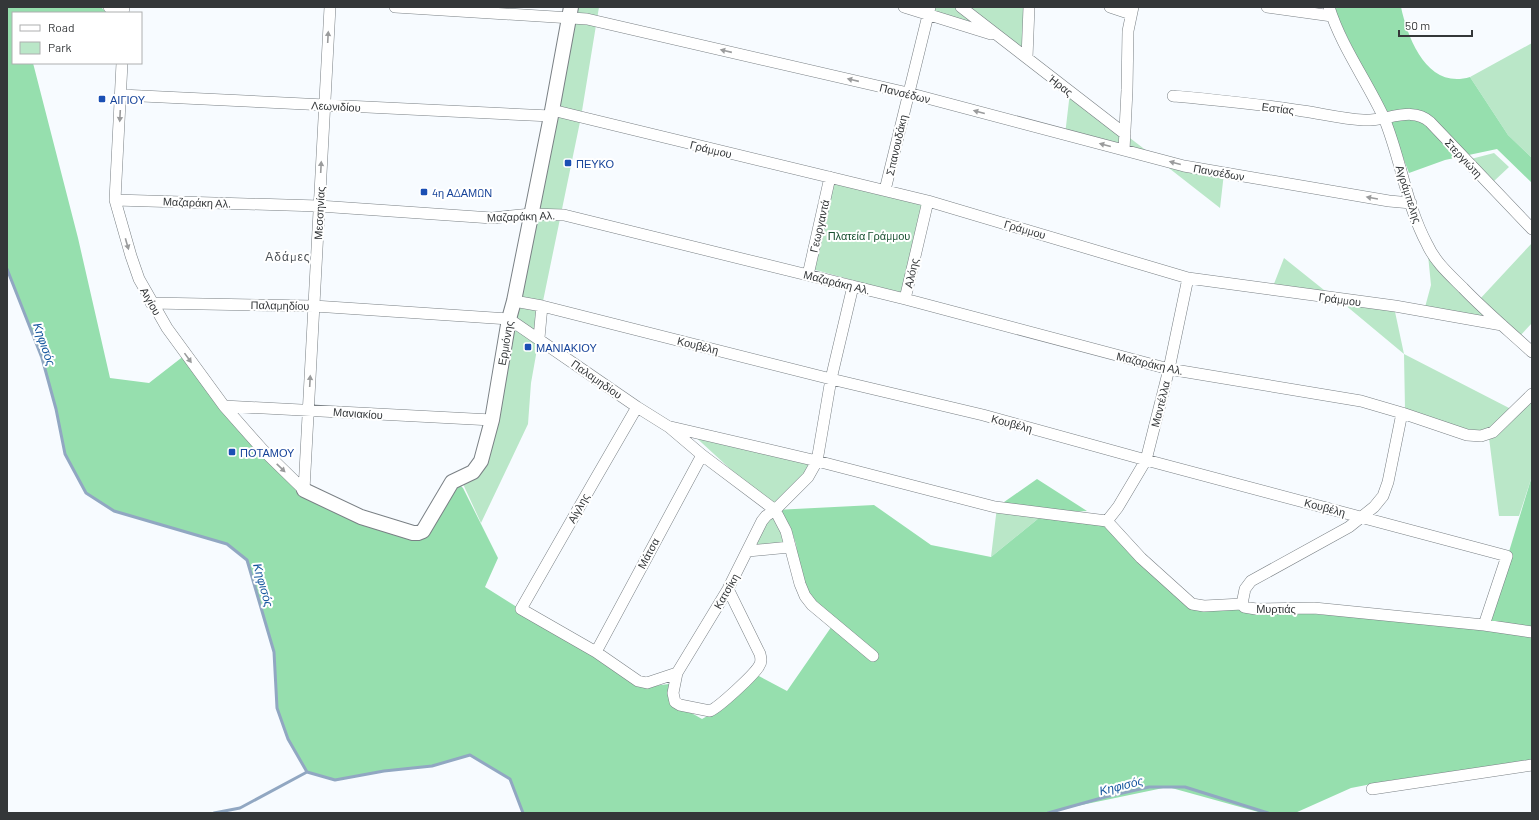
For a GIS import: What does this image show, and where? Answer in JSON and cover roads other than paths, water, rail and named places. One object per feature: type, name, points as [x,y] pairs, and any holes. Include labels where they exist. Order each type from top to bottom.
[{"type":"street","name":"Μεσσηνίας","points":[[304,490],[330,7]]},
{"type":"street","name":"Πανσέδων","points":[[395,7],[569,12],[587,19],[908,93],[1184,166],[1411,203]]},
{"type":"street","name":"Ήρας","points":[[904,7],[929,10],[998,36]]},
{"type":"street","name":"Ήρας","points":[[961,7],[1125,134]]},
{"type":"street","points":[[1027,58],[1029,7]]},
{"type":"street","points":[[1110,7],[1132,11],[1128,31],[1128,90],[1124,150]]},
{"type":"street","points":[[1267,7],[1330,11]]},
{"type":"street","name":"Σπανουδάκη","points":[[885,190],[929,10]]},
{"type":"street","name":"Αγράμπελης","points":[[1330,11],[1384,118],[1411,203],[1427,245],[1439,264],[1476,301],[1532,352]]},
{"type":"street","name":"Ερμιόνης","points":[[304,490],[316,497],[369,520],[413,533],[418,533],[423,531],[452,482],[473,472],[479,464],[492,420],[509,319],[514,301],[552,113],[569,12]]},
{"type":"street","name":"Αιγίου","points":[[122,64],[115,200],[139,279],[151,303],[167,328],[224,406],[262,449],[304,490]]},
{"type":"street","name":"Λεωνιδίου","points":[[121,95],[324,106],[552,113]]},
{"type":"street","name":"Εστίας","points":[[1173,96],[1303,111],[1349,119],[1367,120],[1384,118]]},
{"type":"street","name":"Γράμμου","points":[[552,113],[928,201],[1188,278],[1395,306],[1502,325]]},
{"type":"street","name":"Στεργιώτη","points":[[1384,118],[1416,114],[1426,118],[1532,229]]},
{"type":"street","name":"Γεωργαντά","points":[[808,275],[830,177]]},
{"type":"street","name":"Μαζαράκη Αλ.","points":[[115,200],[319,206],[492,218],[531,214],[564,215],[905,299],[1169,369],[1361,401],[1402,413],[1460,434],[1481,436],[1493,432],[1532,394]]},
{"type":"street","name":"Αλόης","points":[[905,299],[928,201]]},
{"type":"street","name":"Μαντέλλα","points":[[1107,521],[1118,507],[1146,460],[1169,369],[1188,278]]},
{"type":"street","points":[[853,286],[831,379],[817,461],[808,477],[775,510],[786,531],[800,584],[805,596],[812,605],[873,656]]},
{"type":"street","name":"Κουβέλη","points":[[514,301],[542,306],[831,379],[983,415],[1507,556],[1484,625]]},
{"type":"street","name":"Παλαμηδίου","points":[[151,303],[314,306],[509,319],[539,338],[637,407],[669,427],[702,455],[775,510]]},
{"type":"street","points":[[539,338],[542,306]]},
{"type":"street","name":"Μανιακίου","points":[[224,406],[492,420]]},
{"type":"street","name":"Αίγλης","points":[[596,652],[522,609],[637,407]]},
{"type":"street","name":"Μυρτιάς","points":[[1402,413],[1388,482],[1380,500],[1364,517],[1350,527],[1251,581],[1245,589],[1242,604],[1244,607],[1256,609],[1314,608],[1484,625],[1532,632]]},
{"type":"street","points":[[669,427],[817,461],[1000,508],[1107,521],[1141,558],[1192,604],[1197,606],[1242,604]]},
{"type":"street","name":"Μάτσα","points":[[596,652],[702,455]]},
{"type":"street","name":"Κατσίκη","points":[[728,589],[760,654],[761,660],[759,666],[740,687],[710,711],[680,705],[675,702],[673,693],[677,673],[728,589],[762,521],[766,516],[775,510]]},
{"type":"street","points":[[748,551],[790,547]]},
{"type":"street","points":[[596,652],[638,681],[644,683],[677,673]]},
{"type":"street","points":[[1372,789],[1532,765]]},
{"type":"waterway","name":"Κηφισός","points":[[7,269],[42,358],[56,409],[65,454],[86,493],[114,511],[227,544],[247,560],[274,652],[277,708],[288,739],[307,772],[335,780],[384,771],[432,766],[470,755],[510,779],[523,813]]},
{"type":"waterway","points":[[214,813],[240,808],[307,772]]},
{"type":"waterway","name":"Κηφισός","points":[[1048,813],[1105,797],[1149,787],[1185,787],[1268,813]]},
{"type":"place","name":"ΑΙΓΙΟΥ","points":[[102,99]]},
{"type":"place","name":"ΠΕΥΚΟ","points":[[568,163]]},
{"type":"place","name":"4η ΑΔΑΜΩΝ","points":[[424,192]]},
{"type":"place","name":"ΜΑΝΙΑΚΙΟΥ","points":[[528,347]]},
{"type":"place","name":"ΠΟΤΑΜΟΥ","points":[[232,452]]},
{"type":"district","name":"Αδάμες","points":[[288,256]]},
{"type":"park label","name":"Πλατεία Γράμμου","points":[[869,235]]}]
